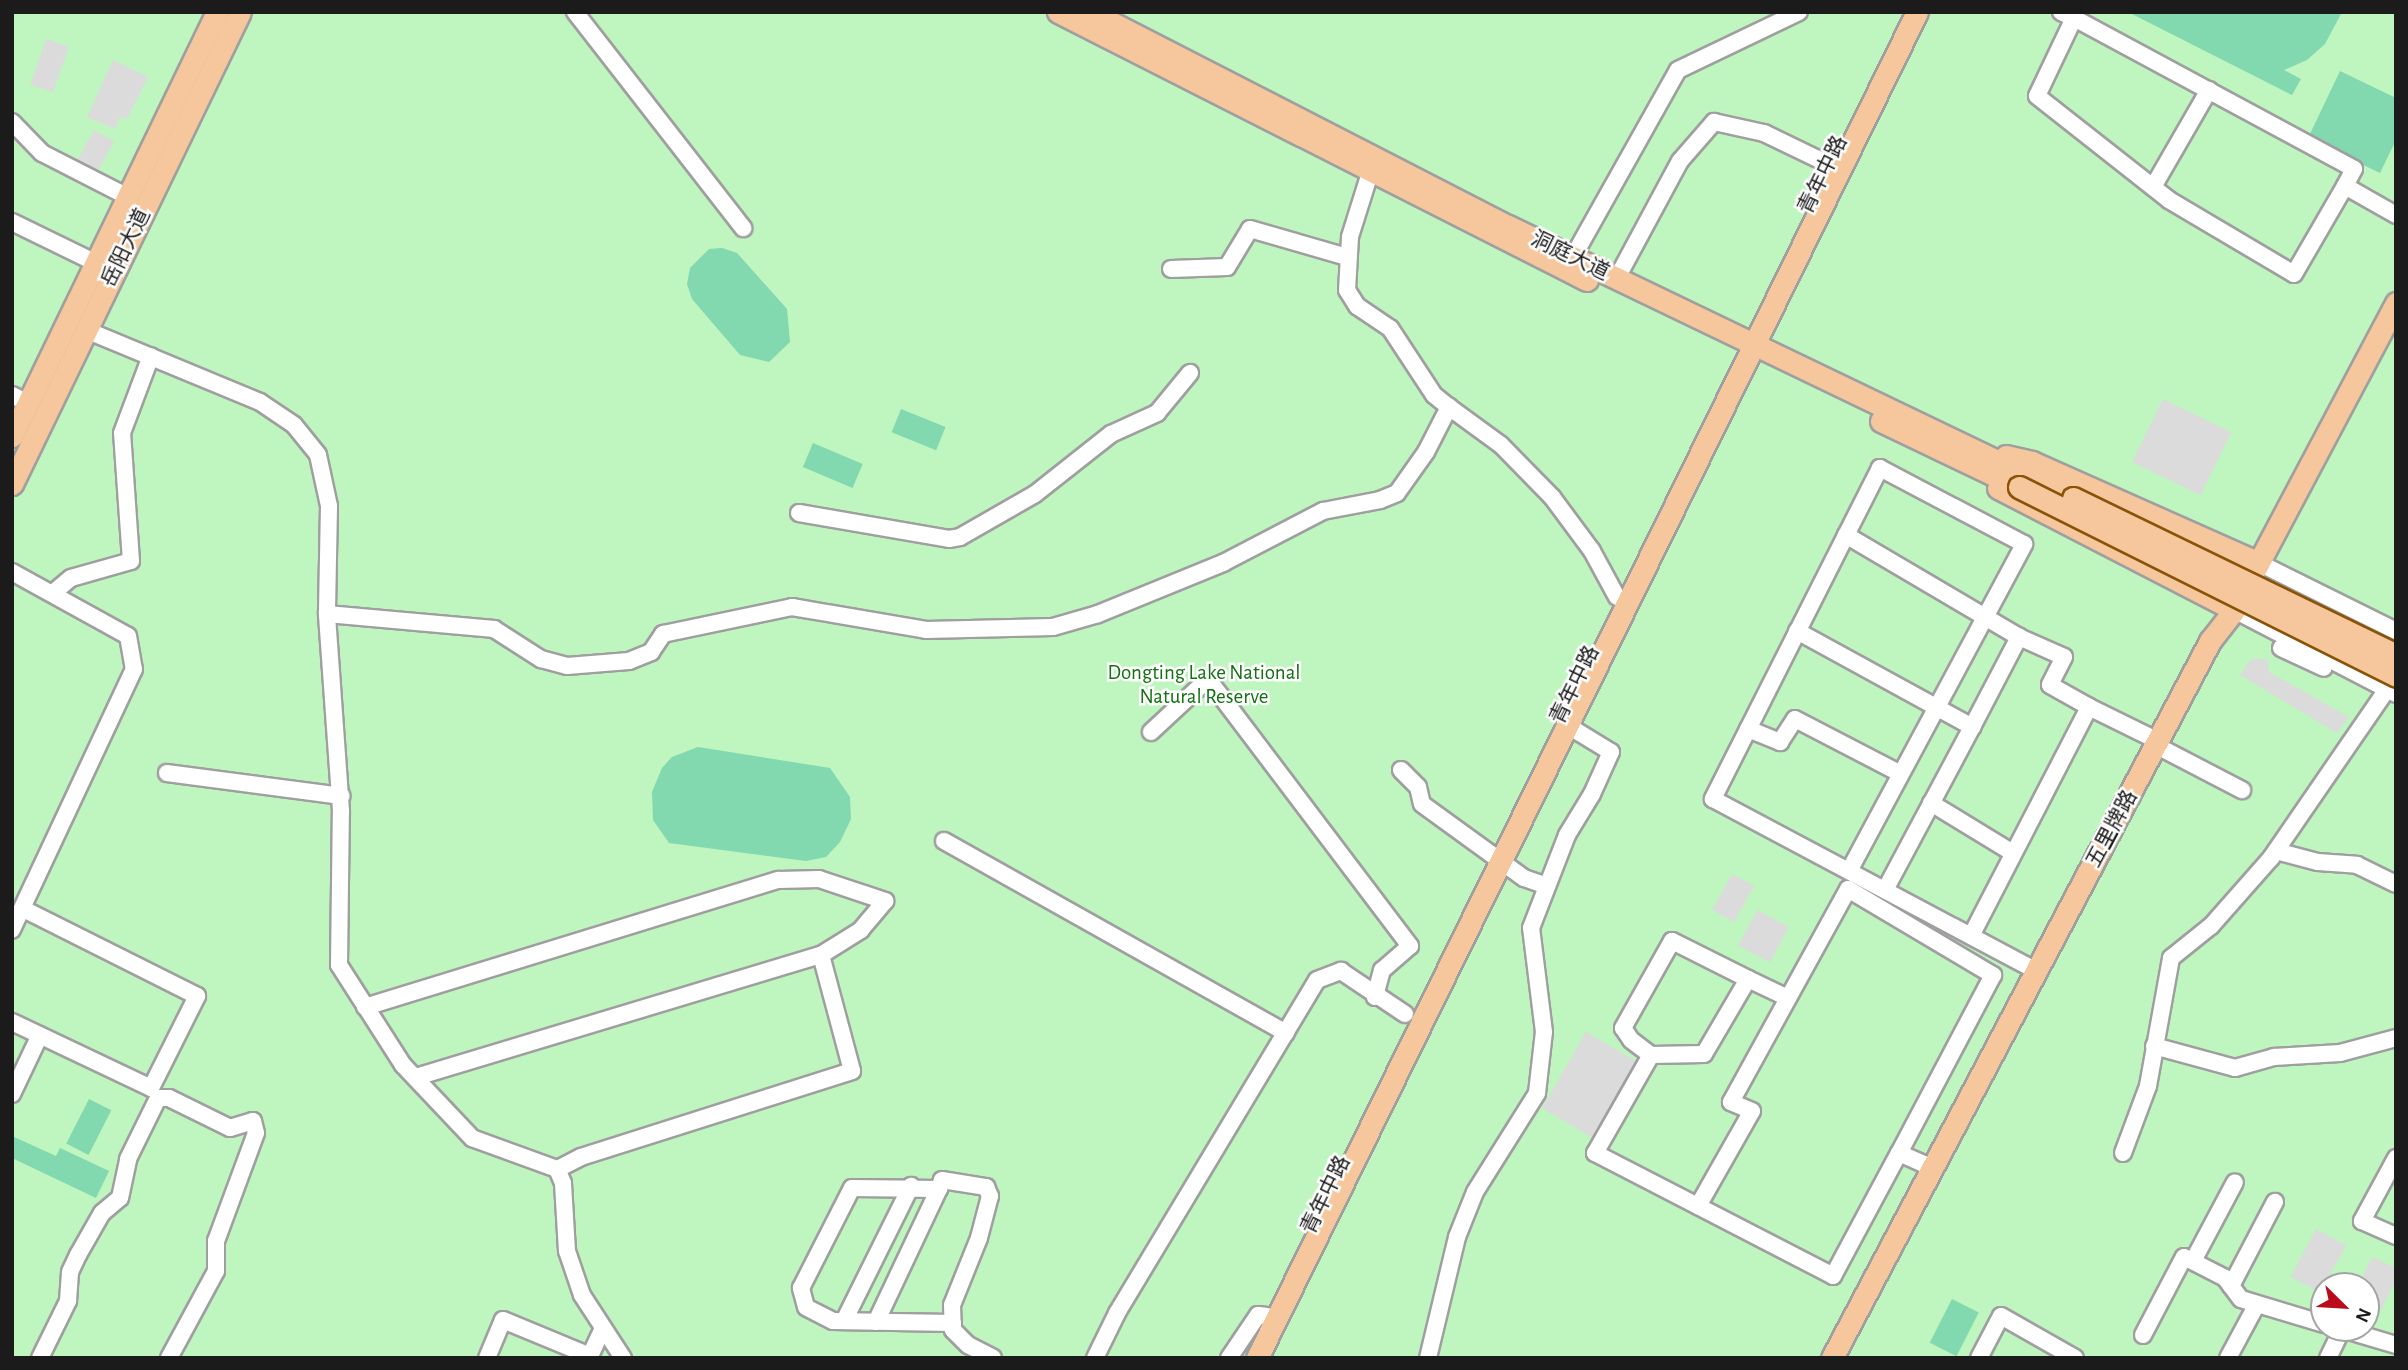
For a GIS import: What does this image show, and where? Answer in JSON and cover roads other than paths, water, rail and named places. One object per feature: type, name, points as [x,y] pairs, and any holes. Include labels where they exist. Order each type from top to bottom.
[{"type":"main road","name":"岳阳大道","points":[[12,436],[20,399],[96,262],[217,12]]},
{"type":"main road","name":"岳阳大道","points":[[12,484],[240,12]]},
{"type":"main road","name":"洞庭大道","points":[[1058,12],[1501,240],[1745,346]]},
{"type":"main road","name":"洞庭大道","points":[[1091,12],[1745,346],[1964,454],[2391,692]]},
{"type":"main road","name":"青年中路","points":[[1745,346],[1828,164],[1902,12]]},
{"type":"main road","name":"青年中路","points":[[1246,1358],[1495,857],[1617,597],[1917,12]]},
{"type":"main road","name":"五里牌路","points":[[2263,564],[2396,303]]},
{"type":"main road","name":"五里牌路","points":[[1832,1358],[2037,971],[2396,324]]},
{"type":"main road","points":[[1257,1358],[1495,857],[1565,724],[1745,346]]},
{"type":"main road","name":"洞庭大道","points":[[1964,454],[2055,489],[2396,655]]},
{"type":"main road","points":[[1964,454],[2032,462],[2263,564]]},
{"type":"main road","points":[[1964,454],[2007,494],[2236,612]]},
{"type":"main road","name":"五里牌路","points":[[1843,1358],[2161,745],[2210,642],[2236,612]]},
{"type":"street","points":[[575,12],[743,228]]},
{"type":"street","points":[[1573,257],[1678,71],[1703,62],[1748,33],[1799,12]]},
{"type":"street","points":[[2068,15],[2354,169],[2294,274],[2153,187],[2037,96],[2068,15]]},
{"type":"street","points":[[2153,187],[2209,90]]},
{"type":"street","points":[[12,122],[42,153],[128,197]]},
{"type":"street","points":[[1616,278],[1680,162],[1714,122],[1763,134],[1828,164]]},
{"type":"street","points":[[1370,173],[1347,257],[1347,290],[1357,306],[1390,328],[1434,395],[1501,445],[1552,497],[1592,551],[1617,597]]},
{"type":"street","points":[[2345,187],[2396,215]]},
{"type":"street","points":[[12,222],[96,262]]},
{"type":"street","points":[[1171,269],[1227,267],[1250,229],[1347,257]]},
{"type":"street","points":[[86,330],[260,402],[295,425],[318,455],[329,506],[327,614],[341,796],[339,965],[380,1035],[472,1138],[557,1169],[564,1183],[567,1251],[582,1295],[602,1330],[623,1358]]},
{"type":"street","points":[[53,593],[71,578],[131,562],[122,433],[151,356]]},
{"type":"street","points":[[799,513],[949,539],[960,537],[1035,494],[1111,434],[1157,413],[1190,373]]},
{"type":"street","points":[[327,614],[494,629],[541,659],[567,666],[629,661],[651,652],[663,634],[792,607],[926,630],[1053,627],[1098,614],[1223,563],[1323,511],[1380,500],[1397,493],[1426,452],[1449,407]]},
{"type":"street","points":[[1849,871],[2024,544],[1880,468],[1713,799],[2037,971]]},
{"type":"street","points":[[1846,535],[2019,637],[2064,657],[2050,685],[2242,790]]},
{"type":"street","points":[[2263,564],[2396,631]]},
{"type":"street","points":[[12,572],[128,636],[134,668],[12,930]]},
{"type":"street","points":[[2236,612],[2391,692]]},
{"type":"street","points":[[1797,631],[1972,727]]},
{"type":"street","points":[[1885,890],[2019,637]]},
{"type":"street","points":[[2281,648],[2391,692]]},
{"type":"street","points":[[1151,732],[1208,678],[1410,946],[1382,970],[1375,997]]},
{"type":"street","points":[[2123,1153],[2148,1086],[2171,958],[2210,926],[2276,851],[2391,692]]},
{"type":"street","points":[[1971,936],[2089,708]]},
{"type":"street","points":[[1748,729],[1780,742],[1795,719],[1901,774]]},
{"type":"street","points":[[1428,1358],[1457,1237],[1475,1192],[1536,1093],[1544,1032],[1531,928],[1567,835],[1592,794],[1611,752],[1565,724]]},
{"type":"street","points":[[1401,770],[1418,787],[1422,804],[1524,878],[1547,886]]},
{"type":"street","points":[[167,773],[341,796]]},
{"type":"street","points":[[1931,803],[2013,853]]},
{"type":"street","points":[[944,841],[1286,1033]]},
{"type":"street","points":[[2276,851],[2318,862],[2357,865],[2396,884]]},
{"type":"street","points":[[365,1007],[779,880],[819,879],[885,901],[861,930],[821,955],[416,1077]]},
{"type":"street","points":[[1651,1055],[1595,1153],[1833,1276],[1993,975],[1848,889],[1731,1101],[1752,1111],[1698,1206]]},
{"type":"street","points":[[23,909],[197,996],[128,1159],[120,1198],[102,1213],[70,1272],[68,1301],[40,1358]]},
{"type":"street","points":[[1748,979],[1704,1055],[1651,1055],[1631,1040],[1623,1028],[1672,941],[1788,998]]},
{"type":"street","points":[[557,1169],[582,1157],[852,1071],[821,955]]},
{"type":"street","points":[[1095,1358],[1118,1313],[1318,980],[1340,971],[1375,997],[1405,1014]]},
{"type":"street","points":[[12,1022],[230,1128],[253,1121],[256,1133],[216,1241],[216,1271],[169,1358]]},
{"type":"street","points":[[12,1094],[40,1035]]},
{"type":"street","points":[[2154,1046],[2235,1068],[2274,1057],[2340,1052],[2396,1038]]},
{"type":"street","points":[[1899,1153],[1932,1168]]},
{"type":"street","points":[[2396,1158],[2362,1221],[2396,1236]]},
{"type":"street","points":[[876,1322],[943,1180],[986,1186],[990,1195],[979,1238],[953,1305],[953,1330],[968,1345],[993,1358]]},
{"type":"street","points":[[2193,1261],[2235,1182]]},
{"type":"street","points":[[939,1189],[911,1186],[852,1188],[801,1288],[806,1307],[833,1321],[953,1323]]},
{"type":"street","points":[[844,1321],[911,1186]]},
{"type":"street","points":[[2231,1286],[2275,1202]]},
{"type":"street","points":[[2143,1335],[2184,1257],[2231,1286],[2241,1299],[2310,1320]]},
{"type":"street","points":[[2228,1358],[2257,1304]]},
{"type":"street","points":[[1229,1358],[1258,1315],[1267,1316]]},
{"type":"street","points":[[1979,1358],[2001,1317],[2075,1358]]},
{"type":"street","points":[[486,1358],[503,1320],[590,1356],[602,1330]]},
{"type":"park label","name":"Dongting Lake National Natural Reserve","points":[[1204,685]]}]
